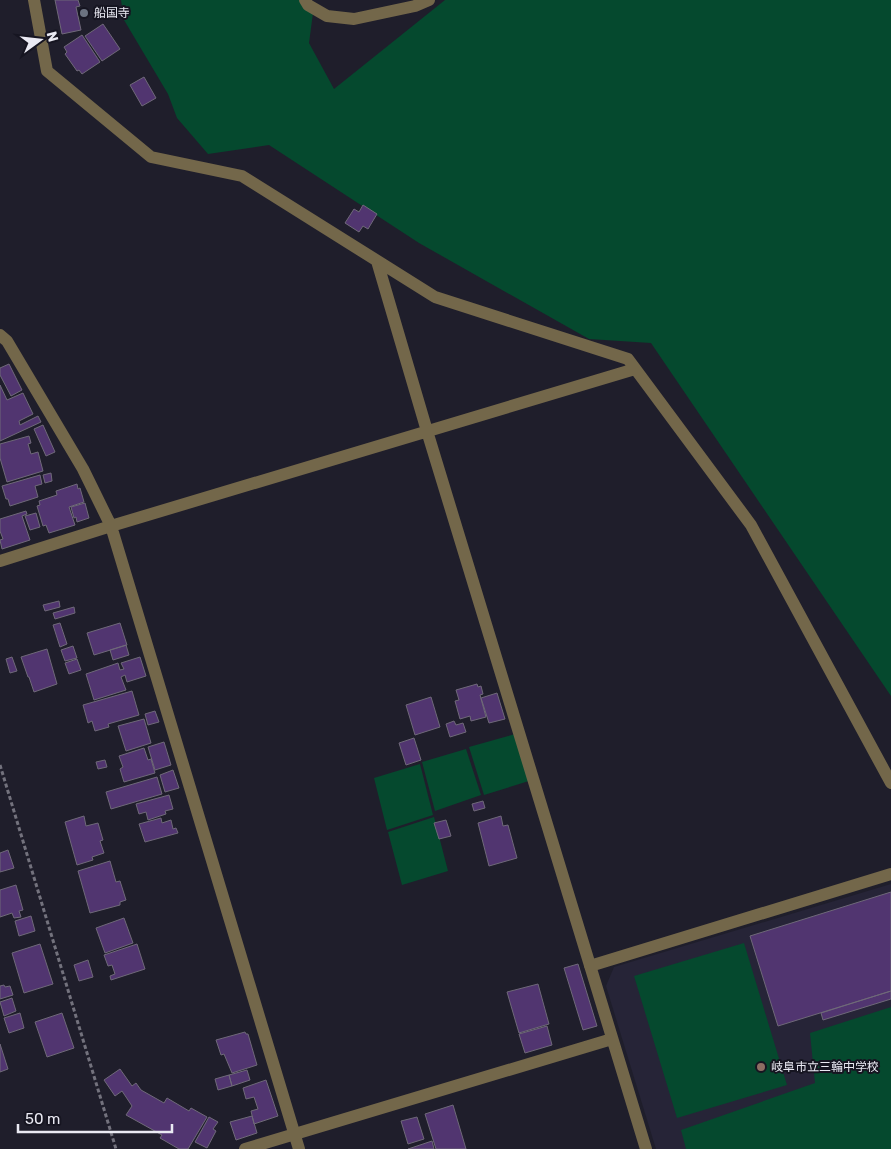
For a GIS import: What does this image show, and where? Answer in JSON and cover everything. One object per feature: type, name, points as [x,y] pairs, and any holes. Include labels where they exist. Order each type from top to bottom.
[{"type":"street","points":[[34,0],[47,71],[151,157],[242,176],[435,297],[628,359],[751,525],[891,783]]},
{"type":"street","points":[[305,0],[308,5],[326,16],[354,19],[415,6],[429,0]]},
{"type":"street","points":[[377,261],[646,1149]]},
{"type":"street","points":[[0,335],[7,342],[83,469],[111,526],[299,1149]]},
{"type":"street","points":[[0,561],[635,369]]},
{"type":"street","points":[[590,966],[891,874]]},
{"type":"street","points":[[245,1149],[612,1038]]},
{"type":"path","points":[[0,765],[116,1149]]},
{"type":"shaded area","name":"岐阜市立三輪中学校","points":[[891,884],[891,1149],[656,1149],[606,986],[614,967]]},
{"type":"green space","points":[[121,0],[305,0],[313,13],[309,43],[334,89],[445,0],[891,0],[891,696],[651,343],[589,339],[419,243],[269,145],[208,154],[177,118],[168,94],[124,20]]},
{"type":"green space","points":[[519,733],[532,780],[484,795],[469,747]]},
{"type":"green space","points":[[466,749],[481,795],[435,811],[422,762]]},
{"type":"green space","points":[[420,764],[433,815],[387,830],[374,778]]},
{"type":"green space","points":[[434,817],[448,871],[402,885],[388,832]]},
{"type":"green space","points":[[744,943],[787,1085],[677,1118],[634,976]]},
{"type":"green space","points":[[891,1007],[891,1149],[686,1149],[681,1130],[815,1083],[810,1033]]},
{"type":"building","points":[[55,0],[78,0],[80,6],[76,7],[81,30],[62,34]]},
{"type":"building","points":[[103,24],[120,49],[102,61],[85,36]]},
{"type":"building","points":[[82,35],[100,62],[82,74],[79,70],[77,71],[65,54],[67,52],[64,47]]},
{"type":"building","points":[[144,77],[156,98],[142,106],[130,85]]},
{"type":"building","points":[[363,205],[377,214],[368,229],[363,226],[359,232],[345,223],[354,209],[359,212]]},
{"type":"building","points":[[9,364],[22,390],[11,396],[0,375],[0,368]]},
{"type":"building","points":[[0,385],[7,400],[23,393],[33,414],[19,421],[20,425],[38,416],[41,422],[0,441]]},
{"type":"building","points":[[43,425],[55,452],[46,456],[34,429]]},
{"type":"building","points":[[29,436],[31,443],[28,444],[31,454],[38,452],[43,471],[7,482],[0,458],[0,444]]},
{"type":"building","points":[[51,473],[52,481],[45,483],[43,475]]},
{"type":"building","points":[[40,475],[42,484],[35,486],[38,497],[10,506],[2,486]]},
{"type":"building","points":[[77,484],[84,502],[69,507],[75,525],[49,533],[46,525],[43,526],[37,506],[40,505],[39,501],[57,495],[56,491]]},
{"type":"building","points":[[85,503],[89,518],[77,522],[71,507]]},
{"type":"building","points":[[26,511],[27,514],[22,516],[30,540],[2,549],[0,540],[3,539],[0,531],[0,519]]},
{"type":"building","points":[[36,513],[40,527],[30,530],[25,516]]},
{"type":"building","points":[[59,601],[60,607],[45,611],[43,605]]},
{"type":"building","points":[[74,607],[75,613],[55,619],[53,613]]},
{"type":"building","points":[[60,623],[67,644],[60,647],[53,625]]},
{"type":"building","points":[[120,623],[127,645],[94,655],[87,633]]},
{"type":"building","points":[[126,645],[129,655],[113,660],[110,650]]},
{"type":"building","points":[[73,646],[77,658],[65,661],[61,650]]},
{"type":"building","points":[[47,649],[57,684],[34,692],[21,657]]},
{"type":"building","points":[[12,657],[17,671],[10,673],[6,659]]},
{"type":"building","points":[[140,657],[146,676],[127,682],[125,675],[121,677],[126,690],[94,700],[86,674],[118,663],[120,670],[124,669],[121,663]]},
{"type":"building","points":[[77,659],[81,670],[69,674],[65,663]]},
{"type":"building","points":[[477,684],[478,687],[481,686],[483,694],[480,695],[486,717],[471,721],[470,716],[460,719],[455,701],[459,700],[456,690]]},
{"type":"building","points":[[132,691],[139,715],[108,724],[109,727],[95,731],[92,721],[88,723],[83,705]]},
{"type":"building","points":[[497,693],[505,719],[489,723],[481,698]]},
{"type":"building","points":[[431,697],[440,727],[415,735],[406,705]]},
{"type":"building","points":[[155,711],[159,722],[148,725],[145,714]]},
{"type":"building","points":[[144,719],[151,743],[126,751],[118,726]]},
{"type":"building","points":[[454,721],[456,725],[463,723],[466,732],[450,737],[446,724]]},
{"type":"building","points":[[414,738],[421,760],[406,765],[399,743]]},
{"type":"building","points":[[164,742],[171,765],[155,770],[148,747]]},
{"type":"building","points":[[144,748],[148,760],[151,759],[155,773],[124,782],[120,769],[123,767],[119,756]]},
{"type":"building","points":[[105,760],[107,767],[98,769],[96,762]]},
{"type":"building","points":[[173,770],[179,788],[165,792],[160,775]]},
{"type":"building","points":[[157,777],[162,794],[111,809],[106,792]]},
{"type":"building","points":[[169,795],[173,809],[165,811],[166,814],[148,820],[146,812],[139,814],[136,804]]},
{"type":"building","points":[[483,801],[485,808],[474,811],[472,804]]},
{"type":"building","points":[[84,816],[86,826],[98,823],[103,840],[100,841],[104,853],[92,857],[93,860],[77,865],[65,822]]},
{"type":"building","points":[[501,816],[503,826],[508,825],[517,858],[489,866],[478,823]]},
{"type":"building","points":[[161,818],[162,823],[171,820],[173,829],[176,828],[178,833],[145,842],[139,824]]},
{"type":"building","points":[[446,820],[451,836],[439,839],[434,823]]},
{"type":"building","points":[[8,850],[14,868],[0,872],[0,853]]},
{"type":"building","points":[[110,861],[116,882],[120,881],[126,900],[120,902],[120,905],[90,913],[78,871]]},
{"type":"building","points":[[16,885],[23,910],[19,911],[21,917],[14,918],[12,913],[0,917],[0,890]]},
{"type":"building","points":[[891,892],[891,991],[778,1026],[750,936]]},
{"type":"building","points":[[31,916],[35,931],[19,936],[15,921]]},
{"type":"building","points":[[124,918],[133,943],[105,953],[96,928]]},
{"type":"building","points":[[40,944],[53,984],[24,993],[12,953]]},
{"type":"building","points":[[137,944],[145,969],[111,980],[110,976],[115,974],[112,965],[108,966],[104,955]]},
{"type":"building","points":[[88,960],[93,977],[79,981],[74,965]]},
{"type":"building","points":[[578,964],[597,1026],[583,1030],[564,968]]},
{"type":"building","points":[[538,984],[549,1024],[519,1033],[507,992]]},
{"type":"building","points":[[4,985],[5,987],[10,986],[13,995],[0,999],[0,986]]},
{"type":"building","points":[[891,991],[891,999],[823,1020],[821,1013]]},
{"type":"building","points":[[12,998],[16,1011],[4,1016],[0,1002]]},
{"type":"building","points":[[20,1013],[24,1028],[9,1033],[4,1018]]},
{"type":"building","points":[[62,1013],[74,1048],[47,1057],[35,1022]]},
{"type":"building","points":[[547,1026],[552,1045],[525,1053],[519,1034]]},
{"type":"building","points":[[245,1032],[248,1034],[257,1065],[232,1073],[224,1054],[221,1055],[216,1040]]},
{"type":"building","points":[[0,1044],[8,1069],[0,1072]]},
{"type":"building","points":[[120,1069],[132,1086],[136,1083],[141,1090],[164,1103],[167,1098],[189,1111],[191,1108],[207,1117],[188,1149],[179,1149],[160,1138],[162,1135],[126,1115],[132,1106],[122,1091],[115,1096],[104,1080]]},
{"type":"building","points":[[247,1070],[250,1080],[232,1086],[229,1075]]},
{"type":"building","points":[[229,1075],[232,1086],[218,1090],[215,1079]]},
{"type":"building","points":[[266,1080],[278,1116],[254,1124],[251,1111],[258,1109],[254,1097],[246,1099],[243,1088]]},
{"type":"building","points":[[453,1105],[466,1149],[436,1149],[425,1114]]},
{"type":"building","points":[[252,1116],[257,1133],[236,1140],[230,1122]]},
{"type":"building","points":[[209,1117],[218,1122],[213,1129],[216,1131],[207,1148],[195,1142]]},
{"type":"building","points":[[417,1117],[424,1139],[408,1144],[401,1121]]},
{"type":"building","points":[[432,1141],[434,1149],[408,1149]]},
{"type":"place","name":"船国寺","points":[[84,13]]},
{"type":"place","name":"岐阜市立三輪中学校","points":[[761,1067]]}]
